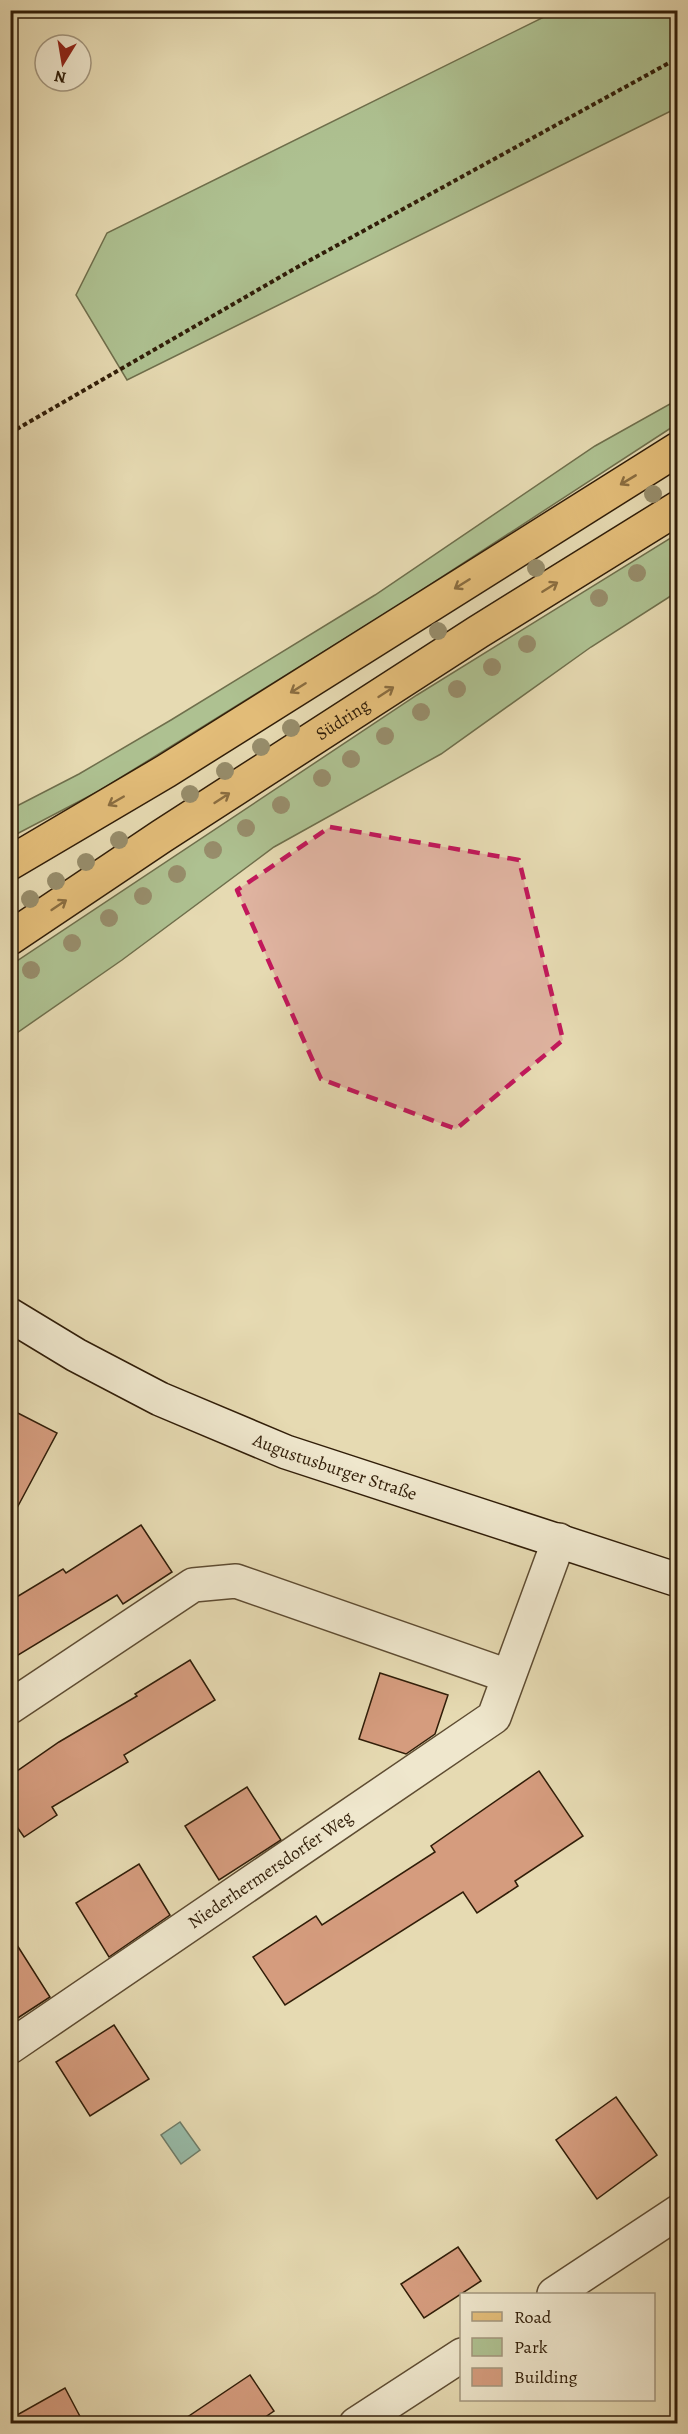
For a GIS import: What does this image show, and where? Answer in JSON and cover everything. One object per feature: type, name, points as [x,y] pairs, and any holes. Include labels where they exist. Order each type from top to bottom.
[{"type":"main road","points":[[10,863],[166,771],[678,449]]},
{"type":"main road","name":"Südring","points":[[10,938],[162,836],[458,645],[678,508]]},
{"type":"street","name":"Augustusburger Straße","points":[[10,1315],[76,1355],[160,1399],[286,1452],[559,1539],[678,1580]]},
{"type":"street","name":"Niederhermersdorfer Weg","points":[[10,2047],[494,1718],[559,1539]]},
{"type":"street","points":[[10,1707],[193,1585],[236,1581],[508,1676]]},
{"type":"street","points":[[557,2293],[678,2212]]},
{"type":"street","points":[[356,2424],[460,2356]]},
{"type":"path","points":[[10,433],[294,269],[678,58]]},
{"type":"highlighted area","points":[[330,827],[519,860],[563,1040],[456,1129],[321,1079],[237,890]]},
{"type":"green space","points":[[556,11],[677,11],[677,108],[127,380],[76,295],[107,233]]},
{"type":"green space","points":[[677,400],[677,424],[399,605],[99,791],[11,837],[11,809],[79,774],[171,720],[375,595],[595,446]]},
{"type":"green space","points":[[677,534],[677,592],[591,647],[441,754],[274,847],[122,960],[11,1037],[11,965],[417,695]]},
{"type":"shaded area","points":[[180,2122],[200,2150],[181,2164],[161,2135]]},
{"type":"building","points":[[10,1409],[57,1433],[10,1521]]},
{"type":"building","points":[[141,1525],[172,1572],[123,1604],[117,1595],[10,1660],[10,1601],[63,1569],[66,1573]]},
{"type":"building","points":[[190,1660],[215,1700],[124,1755],[128,1762],[52,1807],[57,1815],[24,1837],[10,1817],[10,1776],[59,1742],[137,1696],[135,1694]]},
{"type":"building","points":[[380,1673],[448,1695],[435,1734],[406,1754],[359,1739]]},
{"type":"building","points":[[539,1771],[583,1836],[515,1881],[518,1886],[477,1913],[463,1892],[285,2005],[253,1957],[316,1916],[322,1925],[435,1852],[431,1846]]},
{"type":"building","points":[[247,1787],[281,1840],[219,1880],[185,1826]]},
{"type":"building","points":[[139,1864],[170,1915],[109,1957],[76,1903]]},
{"type":"building","points":[[10,1934],[50,1997],[10,2023]]},
{"type":"building","points":[[114,2025],[149,2079],[90,2116],[56,2062]]},
{"type":"building","points":[[616,2097],[657,2155],[597,2199],[556,2140]]},
{"type":"building","points":[[458,2247],[481,2281],[424,2318],[401,2284]]},
{"type":"building","points":[[250,2375],[274,2411],[255,2424],[177,2424]]},
{"type":"building","points":[[65,2388],[84,2424],[10,2424],[10,2419]]}]
